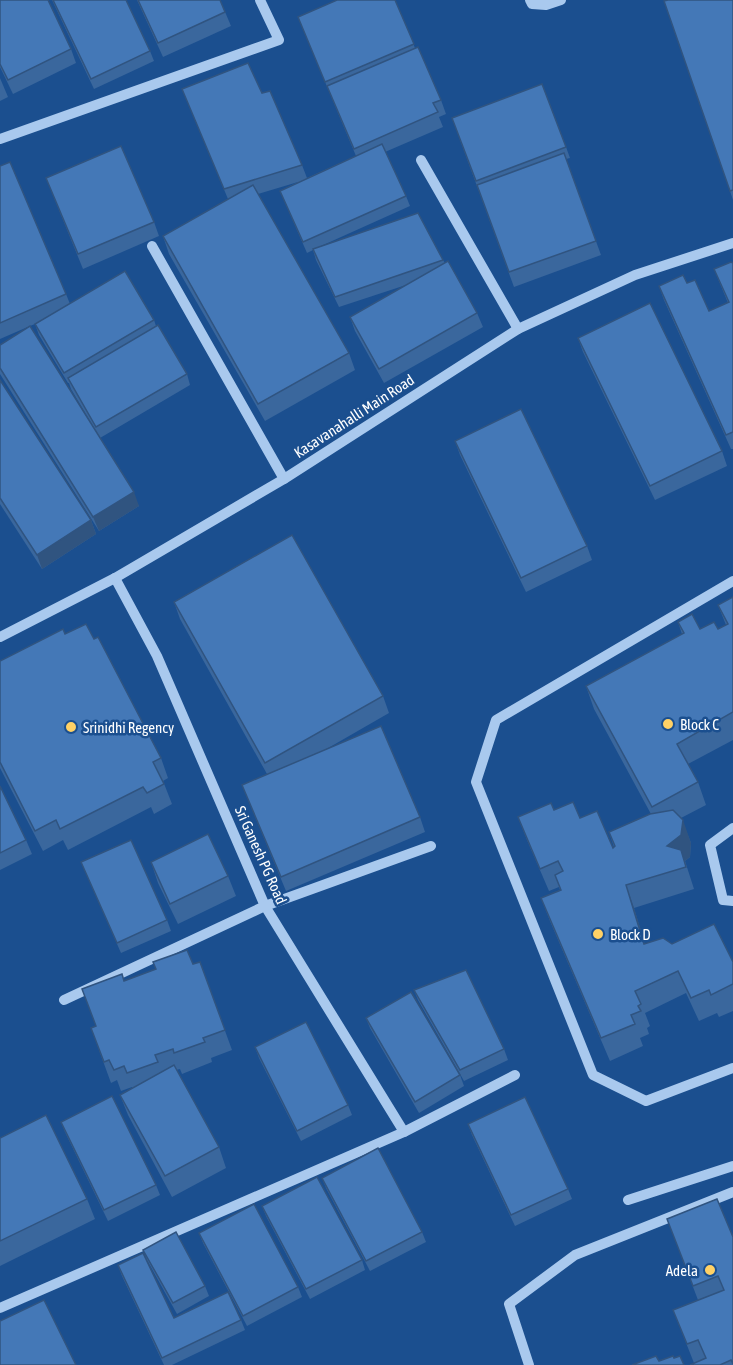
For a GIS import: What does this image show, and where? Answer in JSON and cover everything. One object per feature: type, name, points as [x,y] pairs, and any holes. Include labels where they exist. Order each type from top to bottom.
[{"type":"street","points":[[0,139],[279,40],[260,0]]},
{"type":"street","points":[[530,0],[532,4],[546,5],[561,0]]},
{"type":"street","points":[[421,160],[518,328]]},
{"type":"street","name":"Kasavanahalli Main Road","points":[[0,637],[116,578],[285,479],[518,328],[635,275],[733,243]]},
{"type":"street","points":[[152,246],[285,479]]},
{"type":"street","name":"Sri Ganesh PG Road","points":[[116,578],[157,656],[265,906],[404,1132]]},
{"type":"street","points":[[733,581],[496,720],[476,782],[593,1075],[646,1101],[733,1068]]},
{"type":"street","points":[[733,828],[710,845],[723,900],[733,901]]},
{"type":"street","points":[[64,1000],[265,906],[431,846]]},
{"type":"street","points":[[0,1308],[404,1132],[515,1075]]},
{"type":"street","points":[[628,1200],[733,1166]]},
{"type":"street","points":[[530,1365],[509,1304],[575,1255],[733,1192]]},
{"type":"building","points":[[0,0],[48,0],[71,49],[8,80],[0,64]]},
{"type":"building","points":[[53,0],[126,0],[150,51],[91,79]]},
{"type":"building","points":[[138,0],[220,0],[225,12],[158,43]]},
{"type":"building","points":[[337,0],[395,0],[414,44],[325,82],[298,17]]},
{"type":"building","points":[[733,0],[733,190],[730,191],[664,1]]},
{"type":"building","points":[[418,47],[441,100],[433,103],[438,112],[354,149],[327,86]]},
{"type":"building","points":[[248,63],[262,93],[270,91],[302,165],[224,189],[182,89]]},
{"type":"building","points":[[542,84],[566,147],[476,181],[452,118]]},
{"type":"building","points":[[382,144],[406,196],[303,242],[280,191]]},
{"type":"building","points":[[121,146],[154,222],[78,254],[46,178]]},
{"type":"building","points":[[564,153],[596,241],[509,272],[477,185]]},
{"type":"building","points":[[10,162],[66,294],[0,323],[0,166]]},
{"type":"building","points":[[253,185],[349,353],[258,404],[163,236]]},
{"type":"building","points":[[418,213],[443,260],[335,297],[313,249]]},
{"type":"building","points":[[448,261],[477,313],[379,369],[350,317]]},
{"type":"building","points":[[733,263],[733,432],[726,435],[659,286],[683,275],[687,283],[695,280],[709,311],[729,302],[714,269]]},
{"type":"building","points":[[125,271],[154,320],[64,373],[35,324]]},
{"type":"building","points":[[650,303],[722,451],[650,486],[578,338]]},
{"type":"building","points":[[158,325],[187,374],[96,427],[68,378]]},
{"type":"building","points":[[30,326],[134,492],[93,517],[0,368],[0,345]]},
{"type":"building","points":[[0,380],[91,520],[37,555],[0,498]]},
{"type":"building","points":[[521,409],[587,546],[521,578],[455,441]]},
{"type":"building","points":[[292,535],[383,696],[265,763],[174,602]]},
{"type":"building","name":"Block C","points":[[733,597],[733,712],[677,744],[698,782],[652,807],[586,686],[684,633],[678,622],[692,614],[700,629],[714,622],[718,629],[728,624],[718,605]]},
{"type":"building","name":"Srinidhi Regency","points":[[86,624],[94,639],[98,637],[161,758],[153,762],[164,784],[147,793],[143,787],[60,829],[56,820],[35,831],[0,762],[0,661],[63,629],[65,634]]},
{"type":"building","points":[[381,726],[420,817],[281,877],[242,785]]},
{"type":"building","points":[[0,786],[26,840],[0,853]]},
{"type":"building","name":"Block D","points":[[573,802],[580,818],[597,811],[613,848],[615,846],[609,832],[650,814],[673,810],[683,820],[681,835],[667,846],[681,850],[686,867],[626,885],[644,944],[663,938],[672,944],[714,924],[733,962],[733,984],[711,995],[709,990],[691,998],[678,971],[635,991],[641,1004],[638,1006],[641,1011],[631,1015],[635,1024],[601,1038],[541,898],[561,890],[555,875],[563,871],[558,861],[540,869],[518,817],[551,803],[554,810]]},
{"type":"building","points":[[208,834],[228,876],[170,904],[151,862]]},
{"type":"building","points":[[131,840],[167,920],[117,943],[81,862]]},
{"type":"building","points":[[187,950],[193,964],[200,962],[225,1030],[203,1038],[205,1042],[174,1053],[173,1049],[155,1055],[158,1062],[127,1073],[124,1066],[114,1070],[109,1060],[104,1062],[91,1028],[96,1026],[82,989],[122,974],[124,981],[156,969],[153,962]]},
{"type":"building","points":[[466,970],[504,1049],[460,1070],[414,990]]},
{"type":"building","points":[[411,992],[460,1075],[415,1102],[366,1018]]},
{"type":"building","points":[[306,1022],[348,1105],[297,1131],[255,1047]]},
{"type":"building","points":[[174,1065],[219,1147],[165,1176],[120,1095]]},
{"type":"building","points":[[112,1096],[156,1185],[104,1210],[61,1122]]},
{"type":"building","points":[[525,1097],[568,1189],[511,1215],[468,1124]]},
{"type":"building","points":[[46,1115],[87,1199],[0,1241],[0,1138]]},
{"type":"building","points":[[378,1148],[422,1232],[366,1261],[322,1178]]},
{"type":"building","points":[[317,1177],[362,1260],[306,1289],[262,1206]]},
{"type":"building","name":"Adela","points":[[717,1199],[733,1237],[733,1364],[731,1360],[720,1365],[690,1365],[706,1358],[698,1340],[687,1344],[673,1310],[724,1290],[718,1276],[693,1286],[667,1219]]},
{"type":"building","points":[[254,1204],[298,1287],[243,1316],[199,1233]]},
{"type":"building","points":[[176,1232],[205,1286],[173,1303],[143,1250]]},
{"type":"building","points":[[143,1253],[174,1318],[228,1292],[241,1320],[162,1358],[118,1265]]},
{"type":"building","points":[[44,1300],[76,1365],[0,1365],[0,1321]]},
{"type":"building","points":[[656,1356],[659,1361],[680,1356],[684,1365],[632,1365]]},
{"type":"place","name":"Block C","points":[[668,724]]},
{"type":"place","name":"Srinidhi Regency","points":[[71,727]]},
{"type":"place","name":"Block D","points":[[598,934]]},
{"type":"place","name":"Adela","points":[[710,1270]]}]
